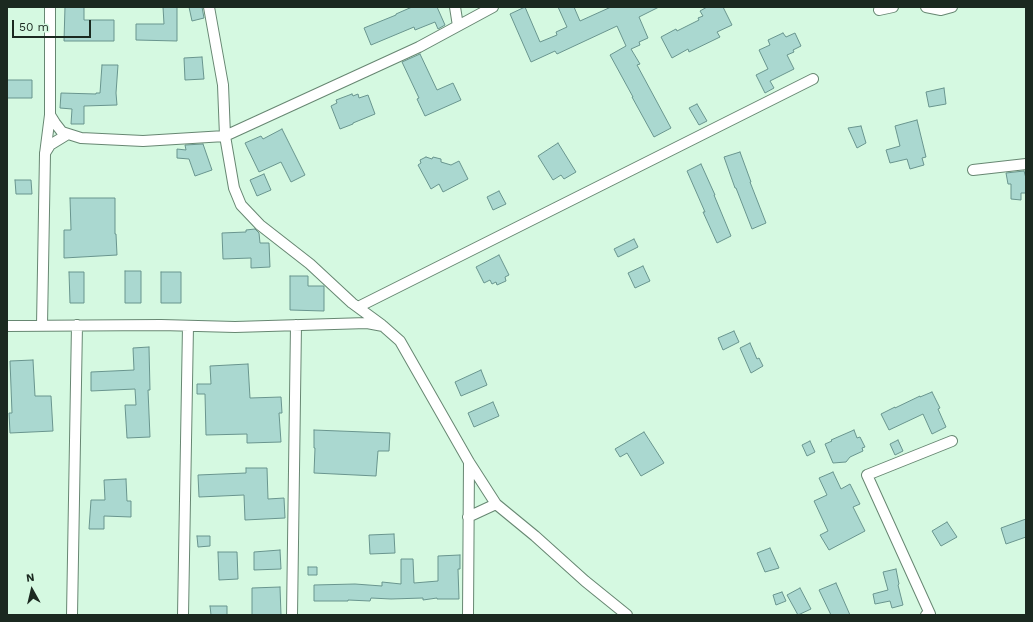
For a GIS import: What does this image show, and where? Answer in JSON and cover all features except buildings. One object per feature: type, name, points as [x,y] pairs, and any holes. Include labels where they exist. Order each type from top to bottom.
[{"type":"street","points":[[42,325],[45,154],[50,115],[50,7]]},
{"type":"street","points":[[209,7],[223,85],[225,136],[234,188],[240,205],[260,225],[310,264],[352,303],[383,326],[400,341],[469,462],[496,504],[535,536],[585,581],[627,615]]},
{"type":"street","points":[[455,7],[458,26]]},
{"type":"street","points":[[50,115],[62,132],[81,138],[143,141],[225,136],[419,46],[492,7]]},
{"type":"street","points":[[879,10],[893,7]]},
{"type":"street","points":[[926,7],[941,10],[952,7]]},
{"type":"street","points":[[358,307],[813,79]]},
{"type":"street","points":[[45,154],[50,145],[68,134]]},
{"type":"street","points":[[973,170],[1026,164]]},
{"type":"street","points":[[7,326],[161,325],[234,327],[367,323],[383,326]]},
{"type":"street","points":[[72,615],[77,325]]},
{"type":"street","points":[[292,615],[296,325]]},
{"type":"street","points":[[183,615],[188,326]]},
{"type":"street","points":[[926,615],[930,614],[867,475],[952,441]]},
{"type":"street","points":[[468,615],[469,462]]},
{"type":"street","points":[[468,517],[496,504]]}]
